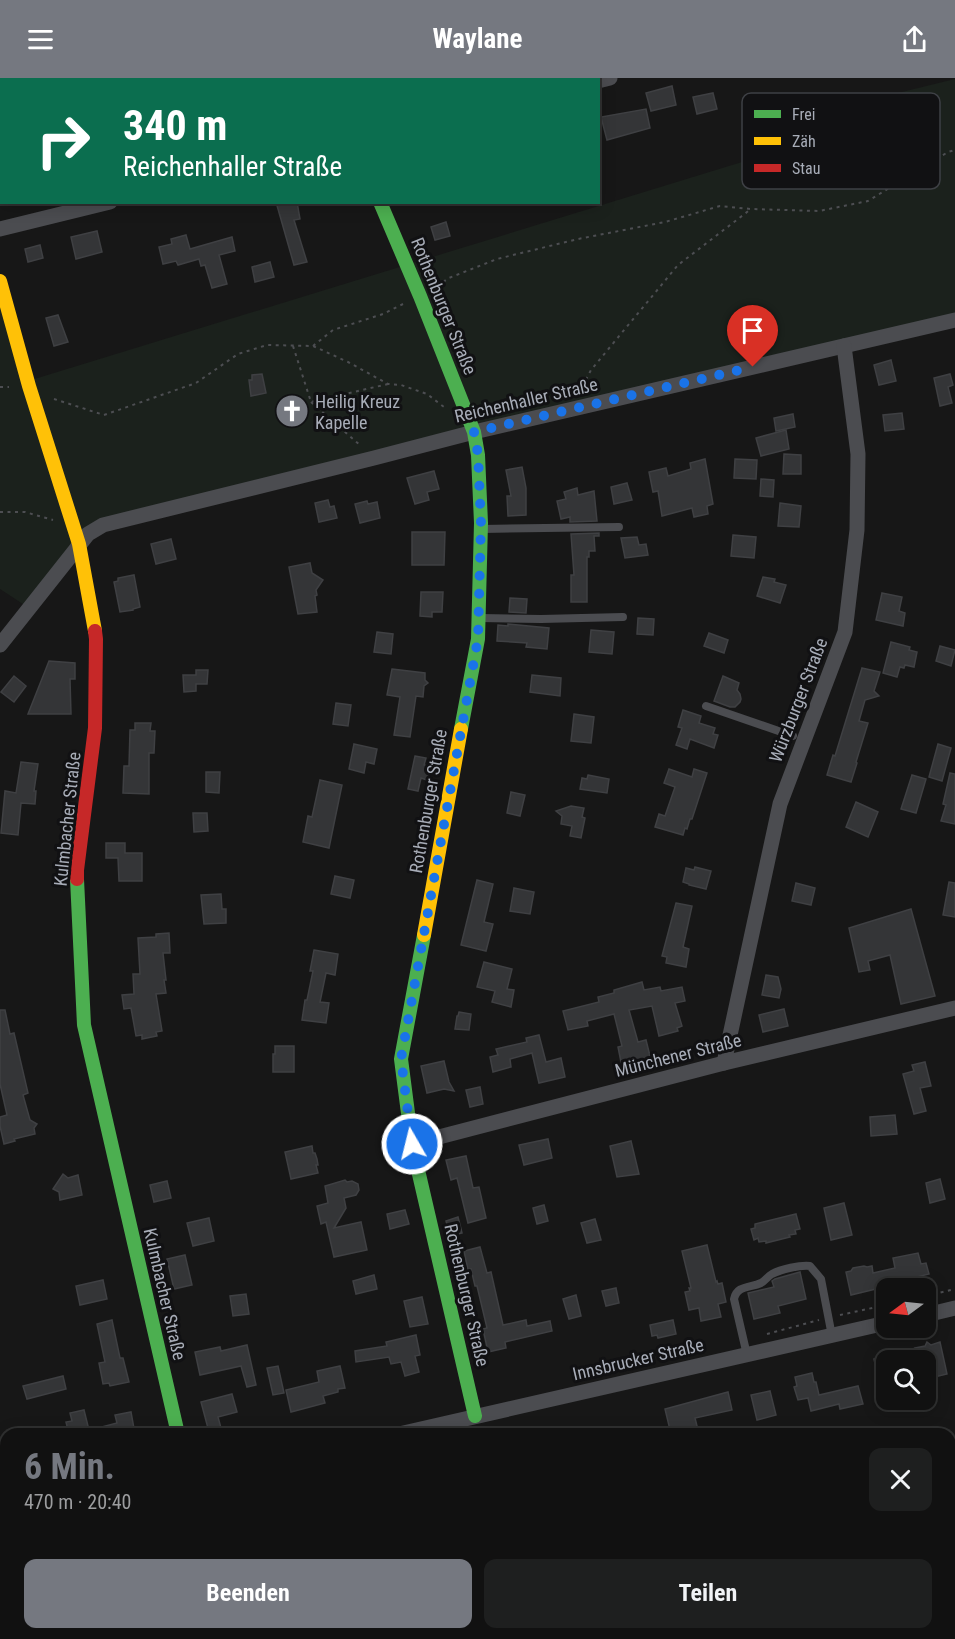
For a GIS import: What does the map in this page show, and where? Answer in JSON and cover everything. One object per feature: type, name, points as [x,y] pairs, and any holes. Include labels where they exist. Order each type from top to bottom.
[{"type":"street","points":[[0,229],[102,204]]},
{"type":"street","name":"Rothenburger Straße","points":[[382,204],[474,432],[478,454],[481,529],[478,639],[401,1059],[412,1144],[475,1416]]},
{"type":"street","name":"Kulmbacher Straße","points":[[0,281],[29,386],[79,544],[96,639],[94,728],[76,870],[84,1025],[177,1428]]},
{"type":"street","name":"Reichenhaller Straße","points":[[0,645],[79,544],[88,534],[103,525],[474,432],[955,320]]},
{"type":"street","name":"Würzburger Straße","points":[[724,1063],[780,804],[845,632],[857,530],[858,454],[844,346]]},
{"type":"street","name":"Münchener Straße","points":[[412,1144],[724,1063],[955,1008]]},
{"type":"street","points":[[936,1313],[955,1308]]},
{"type":"street","name":"Innsbrucker Straße","points":[[424,1428],[745,1347],[832,1336],[876,1325]]},
{"type":"lane","points":[[481,529],[618,527]]},
{"type":"lane","points":[[479,618],[623,617]]},
{"type":"lane","points":[[706,706],[793,736]]},
{"type":"lane","points":[[745,1347],[734,1299],[735,1293],[740,1288],[763,1282],[771,1274],[801,1265],[810,1266],[820,1279],[832,1336]]},
{"type":"path","points":[[940,157],[955,150]]},
{"type":"path","points":[[313,346],[333,330],[383,314],[420,296],[449,278],[497,259],[578,239],[665,222],[720,206],[819,211],[868,201],[888,189]]},
{"type":"path","points":[[571,409],[591,370],[678,265],[751,209]]},
{"type":"path","points":[[0,387],[29,386],[55,400],[104,415],[196,383],[238,354],[267,345],[313,346],[388,384]]},
{"type":"path","points":[[292,345],[311,402],[374,458]]},
{"type":"path","points":[[311,402],[388,384],[401,385],[427,394],[446,409]]},
{"type":"path","points":[[0,513],[25,512],[74,527]]},
{"type":"path","points":[[936,1294],[955,1289]]},
{"type":"path","points":[[745,1347],[829,1318],[876,1307]]},
{"type":"shaded area","points":[[955,79],[955,321],[103,524],[29,608],[0,589],[0,291],[28,381],[742,162],[742,189],[940,189],[940,93],[898,93]]},
{"type":"building","points":[[672,86],[676,105],[651,111],[646,93]]},
{"type":"building","points":[[713,93],[717,109],[697,114],[693,97]]},
{"type":"building","points":[[646,109],[650,128],[607,140],[601,117]]},
{"type":"building","points":[[277,204],[297,204],[300,219],[294,220],[307,262],[294,265]]},
{"type":"building","points":[[446,222],[450,236],[435,240],[431,227]]},
{"type":"building","points":[[97,231],[102,252],[76,259],[71,237]]},
{"type":"building","points":[[186,235],[190,249],[232,237],[235,251],[219,255],[227,284],[212,288],[205,265],[201,266],[199,259],[178,265],[176,261],[163,264],[159,247],[172,244],[171,239]]},
{"type":"building","points":[[40,245],[43,258],[28,262],[25,249]]},
{"type":"building","points":[[270,262],[274,277],[255,282],[252,267]]},
{"type":"building","points":[[58,315],[68,342],[54,346],[46,318]]},
{"type":"building","points":[[891,360],[896,381],[879,385],[874,365]]},
{"type":"building","points":[[262,374],[266,393],[251,396],[249,380],[252,380],[252,375]]},
{"type":"building","points":[[950,374],[953,385],[948,387],[952,403],[940,406],[934,378]]},
{"type":"building","name":"Heilig Kreuz Kapelle","points":[[295,400],[300,418],[288,421],[287,415],[281,414],[285,409],[284,403]]},
{"type":"building","points":[[902,413],[904,429],[885,431],[883,415]]},
{"type":"building","points":[[793,414],[795,427],[776,431],[774,418]]},
{"type":"building","points":[[786,430],[789,449],[761,456],[756,438]]},
{"type":"building","points":[[784,454],[801,455],[801,474],[783,474]]},
{"type":"building","points":[[705,459],[713,504],[707,506],[708,514],[694,517],[692,508],[662,516],[658,491],[653,492],[649,472],[666,468],[668,476],[691,469],[690,463]]},
{"type":"building","points":[[735,459],[757,460],[756,479],[734,478]]},
{"type":"building","points":[[522,467],[526,488],[526,515],[508,516],[507,496],[511,496],[506,470]]},
{"type":"building","points":[[434,471],[439,489],[427,492],[429,500],[415,504],[407,478]]},
{"type":"building","points":[[761,479],[774,480],[773,497],[760,496]]},
{"type":"building","points":[[627,483],[632,500],[614,504],[611,487]]},
{"type":"building","points":[[577,488],[578,495],[594,491],[597,521],[570,522],[570,517],[561,519],[557,501],[566,499],[564,492]]},
{"type":"building","points":[[328,500],[330,507],[334,506],[337,518],[319,522],[315,503]]},
{"type":"building","points":[[367,501],[368,504],[377,502],[380,518],[360,523],[355,504]]},
{"type":"building","points":[[780,503],[801,506],[799,527],[778,526]]},
{"type":"building","points":[[412,532],[445,532],[444,565],[412,565]]},
{"type":"building","points":[[599,533],[599,536],[594,536],[595,551],[589,551],[589,557],[587,557],[587,602],[571,602],[571,575],[574,575],[571,534]]},
{"type":"building","points":[[733,535],[756,537],[754,558],[731,556]]},
{"type":"building","points":[[637,537],[639,545],[646,544],[648,555],[625,558],[621,538]]},
{"type":"building","points":[[171,539],[176,559],[156,564],[151,544]]},
{"type":"building","points":[[310,563],[312,573],[323,580],[316,590],[317,612],[298,614],[289,567]]},
{"type":"building","points":[[134,575],[140,607],[120,612],[114,582],[118,581],[118,578]]},
{"type":"building","points":[[763,577],[775,579],[774,582],[786,585],[780,603],[757,596]]},
{"type":"building","points":[[421,592],[443,592],[442,612],[432,612],[432,617],[420,616]]},
{"type":"building","points":[[882,593],[902,597],[899,611],[905,613],[903,626],[876,620]]},
{"type":"building","points":[[510,598],[527,599],[526,613],[509,612]]},
{"type":"building","points":[[638,618],[654,619],[653,635],[637,634]]},
{"type":"building","points":[[508,624],[549,628],[547,649],[526,647],[527,643],[497,641],[498,625],[508,626]]},
{"type":"building","points":[[591,630],[614,632],[612,654],[589,652]]},
{"type":"building","points":[[377,632],[393,634],[391,654],[374,652]]},
{"type":"building","points":[[709,633],[728,640],[724,653],[704,646]]},
{"type":"building","points":[[891,642],[910,647],[909,650],[917,652],[914,667],[905,665],[904,668],[900,667],[897,677],[883,673]]},
{"type":"building","points":[[940,646],[955,650],[951,666],[936,661]]},
{"type":"building","points":[[49,661],[75,663],[75,679],[70,679],[71,714],[28,714]]},
{"type":"building","points":[[862,668],[880,672],[874,691],[879,696],[865,700],[859,721],[868,723],[851,782],[827,775]]},
{"type":"building","points":[[392,669],[425,673],[425,680],[428,683],[424,686],[423,697],[416,696],[410,737],[394,735],[400,697],[387,695]]},
{"type":"building","points":[[196,670],[208,670],[207,684],[196,684],[196,691],[184,692],[183,675],[196,675]]},
{"type":"building","points":[[532,675],[561,678],[560,696],[530,692]]},
{"type":"building","points":[[14,676],[26,686],[14,702],[1,692]]},
{"type":"building","points":[[723,676],[739,683],[737,690],[741,699],[735,707],[714,701]]},
{"type":"building","points":[[336,703],[351,705],[348,726],[333,724]]},
{"type":"building","points":[[683,710],[701,716],[699,723],[715,728],[713,734],[718,735],[714,748],[690,739],[687,749],[676,745],[682,728],[678,727]]},
{"type":"building","points":[[574,714],[594,717],[591,743],[571,741]]},
{"type":"building","points":[[135,723],[151,723],[150,731],[155,731],[154,753],[149,753],[149,794],[123,793],[124,766],[129,766],[130,730],[135,730]]},
{"type":"building","points":[[354,744],[377,749],[374,764],[366,762],[364,773],[349,769]]},
{"type":"building","points":[[938,744],[951,748],[942,781],[929,777]]},
{"type":"building","points":[[415,756],[426,758],[424,765],[430,766],[427,780],[421,778],[418,791],[408,789]]},
{"type":"building","points":[[21,762],[38,764],[34,791],[36,791],[35,804],[21,803],[18,835],[1,833],[5,791],[16,793]]},
{"type":"building","points":[[669,769],[692,777],[694,769],[707,773],[692,819],[683,835],[655,827],[659,814],[665,816],[675,787],[664,783]]},
{"type":"building","points":[[206,772],[220,772],[219,793],[206,792]]},
{"type":"building","points":[[950,773],[955,774],[955,824],[941,821],[946,805],[943,804]]},
{"type":"building","points":[[588,775],[609,779],[607,793],[580,789],[582,778],[587,779]]},
{"type":"building","points":[[912,775],[926,779],[916,813],[901,809]]},
{"type":"building","points":[[320,780],[342,785],[329,848],[303,842],[308,816],[312,817]]},
{"type":"building","points":[[511,792],[525,795],[520,816],[507,813]]},
{"type":"building","points":[[856,802],[878,812],[868,837],[846,827]]},
{"type":"building","points":[[571,806],[584,808],[582,817],[585,818],[581,838],[570,836],[572,826],[561,824],[562,816],[556,811]]},
{"type":"building","points":[[193,813],[207,813],[208,831],[194,832]]},
{"type":"building","points":[[106,843],[125,843],[125,853],[142,853],[142,881],[119,881],[118,858],[106,858]]},
{"type":"building","points":[[695,867],[711,871],[706,889],[683,882],[686,868],[694,870]]},
{"type":"building","points":[[335,876],[354,880],[350,898],[331,894]]},
{"type":"building","points":[[477,880],[493,884],[484,922],[493,924],[486,951],[461,945]]},
{"type":"building","points":[[949,882],[955,883],[955,917],[943,915]]},
{"type":"building","points":[[796,883],[815,888],[811,905],[792,901]]},
{"type":"building","points":[[514,888],[534,892],[530,914],[510,911]]},
{"type":"building","points":[[221,894],[222,909],[226,909],[226,923],[204,924],[201,895]]},
{"type":"building","points":[[676,903],[692,906],[683,947],[689,949],[686,967],[666,963],[667,957],[662,956]]},
{"type":"building","points":[[911,909],[935,996],[901,1004],[890,955],[868,961],[870,970],[859,972],[849,928]]},
{"type":"building","points":[[169,933],[170,953],[163,953],[166,993],[156,994],[162,1031],[156,1032],[157,1036],[142,1039],[142,1035],[136,1036],[131,1008],[124,1009],[122,995],[134,994],[133,974],[140,974],[138,938],[156,937],[156,934]]},
{"type":"building","points":[[314,950],[338,954],[335,975],[326,973],[320,1002],[329,1003],[326,1023],[302,1020],[313,971],[310,971]]},
{"type":"building","points":[[484,962],[512,969],[507,989],[514,990],[511,1007],[492,1002],[495,991],[477,987]]},
{"type":"building","points":[[766,975],[778,977],[781,989],[779,998],[762,995]]},
{"type":"building","points":[[642,982],[644,990],[660,987],[661,991],[682,987],[685,1001],[675,1003],[682,1026],[677,1028],[678,1031],[659,1036],[652,1006],[629,1010],[638,1042],[646,1040],[651,1060],[622,1067],[618,1047],[622,1046],[614,1014],[587,1021],[588,1026],[568,1030],[563,1011],[599,1002],[598,997]]},
{"type":"building","points":[[784,1009],[788,1026],[763,1032],[759,1015]]},
{"type":"building","points":[[0,1010],[5,1010],[10,1034],[14,1033],[28,1093],[23,1095],[30,1120],[37,1124],[34,1128],[35,1134],[4,1144],[0,1117],[7,1115],[0,1084]]},
{"type":"building","points":[[459,1012],[471,1014],[469,1030],[455,1029]]},
{"type":"building","points":[[539,1035],[546,1062],[561,1058],[565,1077],[539,1083],[532,1053],[510,1059],[511,1067],[493,1072],[490,1057],[498,1055],[496,1049],[527,1042],[526,1038]]},
{"type":"building","points":[[275,1046],[294,1046],[294,1072],[273,1072]]},
{"type":"building","points":[[444,1061],[449,1082],[454,1091],[444,1089],[427,1093],[421,1066]]},
{"type":"building","points":[[925,1062],[931,1086],[920,1088],[926,1111],[914,1114],[903,1074],[914,1071],[912,1065]]},
{"type":"building","points":[[480,1087],[483,1104],[470,1107],[466,1090]]},
{"type":"building","points":[[895,1115],[897,1134],[871,1136],[870,1117]]},
{"type":"building","points":[[548,1139],[552,1158],[524,1165],[519,1145]]},
{"type":"building","points":[[631,1141],[639,1174],[617,1177],[610,1146]]},
{"type":"building","points":[[312,1146],[317,1159],[318,1173],[291,1179],[285,1152]]},
{"type":"building","points":[[466,1156],[473,1188],[479,1187],[486,1218],[468,1223],[457,1178],[451,1180],[446,1160]]},
{"type":"building","points":[[63,1174],[68,1178],[78,1175],[82,1195],[60,1200],[59,1192],[53,1189]]},
{"type":"building","points":[[940,1179],[945,1199],[930,1203],[926,1183]]},
{"type":"building","points":[[345,1180],[358,1184],[359,1190],[356,1195],[344,1198],[346,1208],[334,1228],[361,1222],[367,1250],[334,1257],[326,1222],[321,1224],[317,1206],[328,1203],[325,1186]]},
{"type":"building","points":[[167,1181],[171,1198],[154,1202],[150,1185]]},
{"type":"building","points":[[844,1203],[852,1235],[831,1240],[824,1208]]},
{"type":"building","points":[[544,1205],[548,1221],[537,1224],[533,1208]]},
{"type":"building","points":[[405,1210],[409,1224],[390,1229],[387,1214]]},
{"type":"building","points":[[796,1214],[800,1229],[795,1230],[796,1234],[766,1243],[766,1241],[759,1242],[758,1238],[754,1240],[751,1229],[755,1228],[755,1224]]},
{"type":"building","points":[[458,1217],[462,1233],[450,1236],[446,1221]]},
{"type":"building","points":[[209,1218],[214,1241],[193,1246],[187,1223]]},
{"type":"building","points":[[595,1219],[601,1240],[587,1243],[581,1223]]},
{"type":"building","points":[[707,1245],[716,1282],[722,1283],[726,1302],[718,1304],[721,1317],[701,1321],[699,1308],[689,1310],[685,1292],[690,1291],[689,1288],[691,1288],[682,1251]]},
{"type":"building","points":[[480,1247],[487,1273],[491,1272],[503,1325],[526,1320],[527,1326],[550,1321],[552,1331],[505,1342],[506,1348],[488,1352],[483,1329],[487,1328],[477,1286],[475,1286],[471,1269],[468,1270],[464,1251]]},
{"type":"building","points":[[918,1253],[921,1264],[926,1263],[929,1274],[913,1278],[876,1278],[876,1289],[851,1295],[846,1272],[864,1266],[872,1266],[873,1273],[895,1268],[893,1258]]},
{"type":"building","points":[[185,1255],[192,1285],[174,1289],[167,1259]]},
{"type":"building","points":[[800,1272],[806,1299],[778,1306],[780,1313],[754,1319],[748,1293],[774,1287],[772,1281],[775,1279]]},
{"type":"building","points":[[374,1275],[377,1289],[356,1294],[353,1281]]},
{"type":"building","points":[[103,1280],[107,1299],[80,1305],[76,1286]]},
{"type":"building","points":[[616,1288],[619,1303],[606,1306],[602,1291]]},
{"type":"building","points":[[246,1294],[249,1314],[233,1316],[230,1296]]},
{"type":"building","points":[[576,1295],[581,1316],[569,1319],[563,1299]]},
{"type":"building","points":[[422,1297],[428,1324],[410,1327],[404,1301]]},
{"type":"building","points":[[112,1320],[120,1358],[123,1358],[129,1382],[110,1386],[109,1383],[103,1384],[99,1363],[105,1362],[97,1324]]},
{"type":"building","points":[[673,1320],[676,1334],[658,1338],[657,1335],[652,1336],[650,1325]]},
{"type":"building","points":[[416,1335],[420,1355],[415,1356],[419,1372],[405,1376],[401,1362],[391,1364],[389,1357],[356,1362],[355,1351],[387,1346],[386,1342]]},
{"type":"building","points":[[927,1342],[931,1345],[940,1342],[947,1374],[936,1377],[936,1350],[912,1350],[925,1346]]},
{"type":"building","points":[[247,1345],[256,1385],[247,1387],[241,1366],[200,1375],[195,1352],[220,1347],[221,1351]]},
{"type":"building","points":[[278,1366],[284,1393],[273,1395],[267,1368]]},
{"type":"building","points":[[340,1366],[345,1388],[323,1396],[325,1403],[291,1412],[286,1390],[319,1382],[317,1371]]},
{"type":"building","points":[[812,1373],[819,1395],[858,1386],[863,1404],[840,1409],[839,1404],[811,1411],[808,1398],[798,1400],[794,1387],[797,1386],[795,1377]]},
{"type":"building","points":[[63,1376],[66,1389],[27,1399],[23,1386]]},
{"type":"building","points":[[770,1391],[776,1415],[757,1420],[751,1395]]},
{"type":"building","points":[[728,1392],[732,1410],[695,1418],[698,1428],[670,1428],[665,1409]]},
{"type":"building","points":[[232,1394],[237,1412],[218,1417],[221,1428],[208,1428],[201,1402]]},
{"type":"building","points":[[84,1410],[88,1428],[68,1428],[66,1422],[72,1421],[70,1413]]},
{"type":"building","points":[[131,1412],[134,1428],[98,1428],[117,1423],[115,1415]]},
{"type":"traffic: fast","points":[[381,204],[474,432],[478,455],[481,523],[478,639],[461,729]]},
{"type":"traffic: fast","points":[[77,879],[84,1025],[177,1428]]},
{"type":"traffic: fast","points":[[424,935],[401,1059],[412,1144],[475,1416]]},
{"type":"traffic: slow","points":[[0,281],[29,386],[79,544],[95,631]]},
{"type":"traffic: slow","points":[[424,935],[461,729]]},
{"type":"traffic: jam","points":[[77,879],[95,728],[95,631]]},
{"type":"place","name":"Heilig Kreuz Kapelle","points":[[292,411]]},
{"type":"route","points":[[412,1144],[401,1059],[478,639],[481,523],[478,454],[474,432],[753,367]]}]
